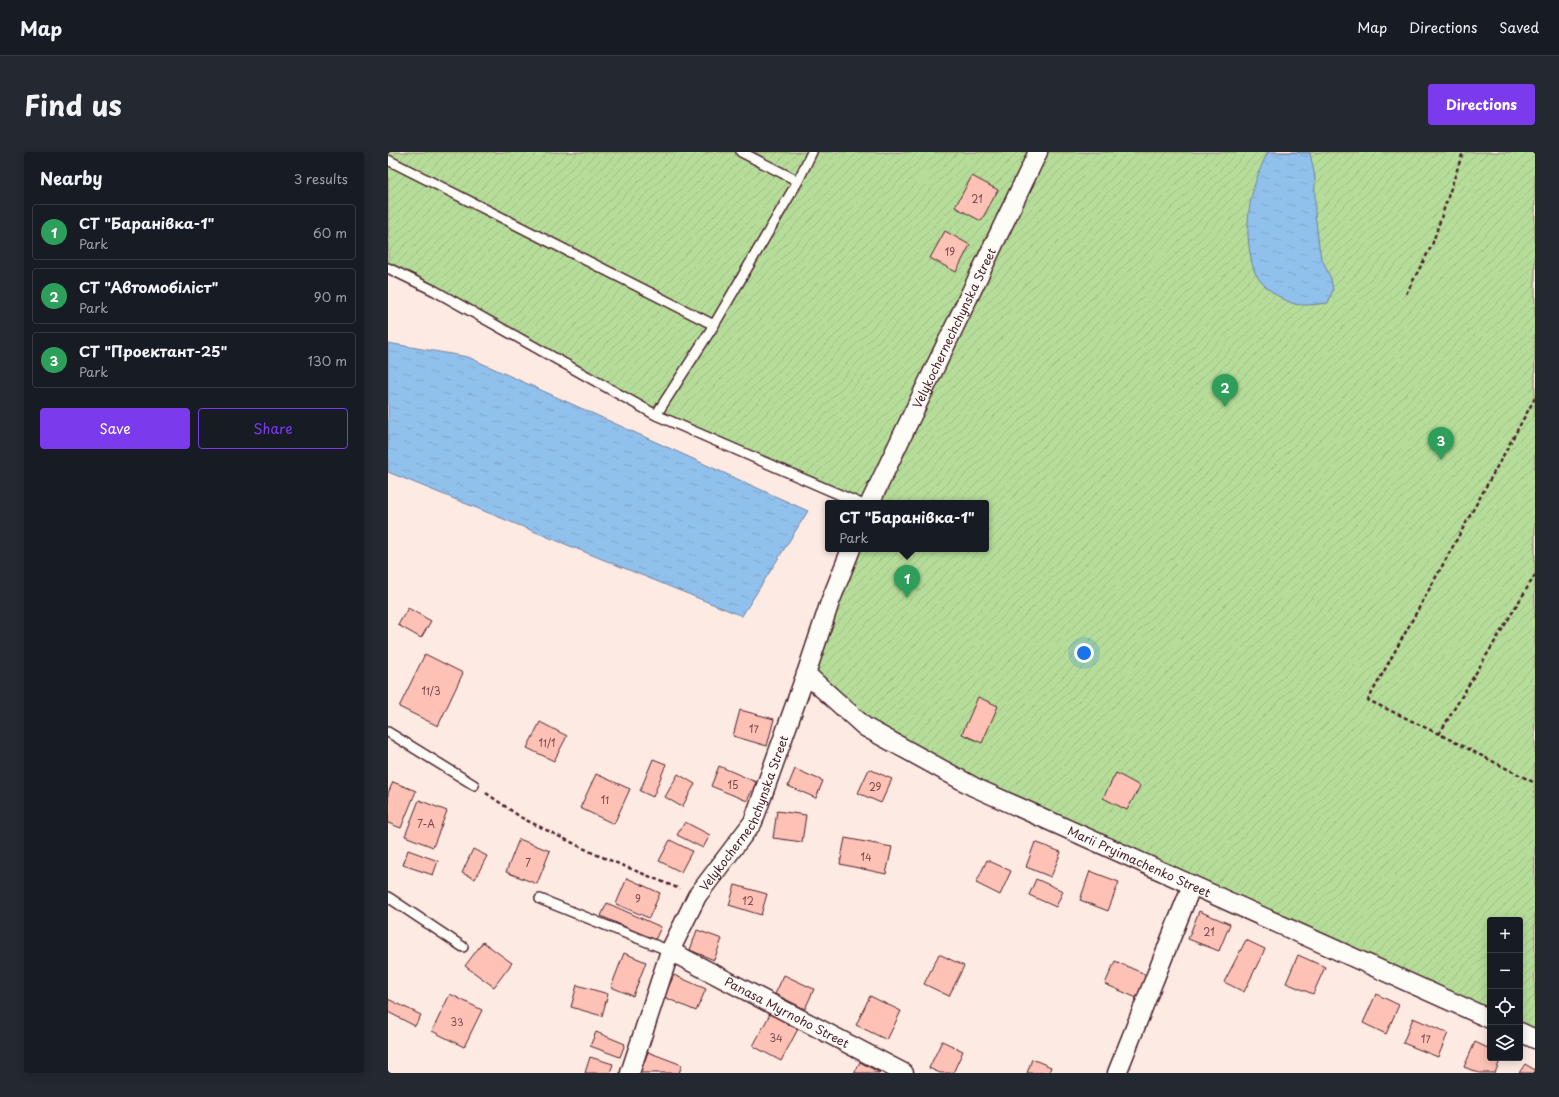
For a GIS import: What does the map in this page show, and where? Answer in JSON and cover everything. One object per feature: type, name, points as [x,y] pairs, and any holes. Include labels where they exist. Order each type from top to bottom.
[{"type":"street","name":"Velykochernechchynska Street","points":[[871,500],[1038,152]]},
{"type":"street","name":"Velykochernechchynska Street","points":[[630,1073],[670,951],[697,896],[753,822],[830,602],[850,552]]},
{"type":"street","name":"Marii Pryimachenko Street","points":[[806,674],[865,727],[967,783],[1487,1018]]},
{"type":"street","points":[[1117,1073],[1192,885]]},
{"type":"street","name":"Panasa Myrnoho Street","points":[[670,951],[904,1073]]},
{"type":"street","points":[[1523,1033],[1535,1039]]},
{"type":"lane","points":[[741,152],[798,181]]},
{"type":"lane","points":[[656,414],[714,325],[798,181],[812,152]]},
{"type":"lane","points":[[388,160],[714,325]]},
{"type":"lane","points":[[388,268],[436,291],[656,414],[852,500]]},
{"type":"lane","points":[[388,732],[474,785]]},
{"type":"lane","points":[[388,897],[463,947]]},
{"type":"lane","points":[[540,899],[670,951]]},
{"type":"path","points":[[1406,294],[1432,245],[1464,152]]},
{"type":"path","points":[[1535,398],[1368,700],[1535,783]]},
{"type":"path","points":[[1439,734],[1535,575]]},
{"type":"path","points":[[474,785],[522,818],[595,854],[697,896]]},
{"type":"green space","points":[[388,152],[1535,152],[1535,1039],[1523,1033],[1523,917],[1487,917],[1487,1018],[865,727],[806,674],[850,552],[989,552],[989,500],[852,500],[656,415],[388,268]]},
{"type":"water","points":[[1268,152],[1310,153],[1315,177],[1315,213],[1319,246],[1321,257],[1331,279],[1333,290],[1328,303],[1300,305],[1287,301],[1273,293],[1265,286],[1254,271],[1249,244],[1248,217],[1257,177]]},
{"type":"water","points":[[388,343],[468,357],[808,511],[742,616],[388,472]]},
{"type":"building","points":[[972,176],[998,190],[981,221],[955,207]]},
{"type":"building","points":[[945,231],[970,245],[956,272],[930,258]]},
{"type":"building","points":[[408,608],[431,621],[421,638],[398,625]]},
{"type":"building","points":[[425,654],[463,673],[438,726],[399,707]]},
{"type":"building","points":[[978,697],[998,706],[982,743],[962,734]]},
{"type":"building","points":[[740,710],[774,719],[767,746],[733,736]]},
{"type":"building","points":[[540,722],[567,736],[554,761],[527,748]]},
{"type":"building","points":[[653,759],[666,764],[653,797],[640,791]]},
{"type":"building","points":[[719,766],[756,782],[747,801],[711,786]]},
{"type":"building","points":[[795,769],[823,781],[816,798],[788,786]]},
{"type":"building","points":[[869,769],[892,779],[881,803],[858,793]]},
{"type":"building","points":[[1116,773],[1140,786],[1127,810],[1103,798]]},
{"type":"building","points":[[596,774],[630,789],[614,824],[580,808]]},
{"type":"building","points":[[678,774],[695,784],[682,807],[665,797]]},
{"type":"building","points":[[393,782],[416,791],[401,828],[388,823],[388,793]]},
{"type":"building","points":[[419,800],[447,811],[433,847],[405,836]]},
{"type":"building","points":[[777,811],[806,815],[802,842],[773,838]]},
{"type":"building","points":[[685,822],[710,835],[703,848],[677,835]]},
{"type":"building","points":[[845,838],[892,847],[886,874],[840,864]]},
{"type":"building","points":[[519,839],[550,851],[537,884],[506,872]]},
{"type":"building","points":[[670,840],[692,851],[681,872],[659,861]]},
{"type":"building","points":[[1035,842],[1061,852],[1051,877],[1026,867]]},
{"type":"building","points":[[473,849],[487,856],[475,879],[462,873]]},
{"type":"building","points":[[408,850],[438,861],[433,875],[403,865]]},
{"type":"building","points":[[987,860],[1011,871],[1000,895],[976,883]]},
{"type":"building","points":[[1090,871],[1119,882],[1108,911],[1080,900]]},
{"type":"building","points":[[627,878],[660,893],[649,918],[616,904]]},
{"type":"building","points":[[1036,879],[1063,891],[1056,907],[1029,895]]},
{"type":"building","points":[[735,885],[767,894],[761,915],[729,905]]},
{"type":"building","points":[[607,903],[661,927],[655,940],[601,916]]},
{"type":"building","points":[[1199,911],[1230,924],[1219,951],[1188,939]]},
{"type":"building","points":[[697,930],[722,939],[714,960],[690,950]]},
{"type":"building","points":[[1246,940],[1265,949],[1244,992],[1224,982]]},
{"type":"building","points":[[483,942],[512,963],[494,987],[465,966]]},
{"type":"building","points":[[624,953],[646,962],[633,996],[611,987]]},
{"type":"building","points":[[939,954],[964,966],[949,996],[924,984]]},
{"type":"building","points":[[1298,955],[1325,967],[1313,994],[1286,983]]},
{"type":"building","points":[[1115,961],[1149,976],[1139,999],[1105,984]]},
{"type":"building","points":[[674,975],[706,989],[696,1011],[664,997]]},
{"type":"building","points":[[784,975],[814,989],[805,1009],[775,994]]},
{"type":"building","points":[[577,985],[608,994],[602,1016],[571,1007]]},
{"type":"building","points":[[450,994],[482,1010],[464,1047],[432,1031]]},
{"type":"building","points":[[1376,994],[1399,1005],[1386,1034],[1363,1023]]},
{"type":"building","points":[[870,996],[901,1011],[887,1040],[856,1025]]},
{"type":"building","points":[[388,999],[421,1015],[415,1026],[388,1012]]},
{"type":"building","points":[[770,1014],[798,1029],[781,1061],[753,1046]]},
{"type":"building","points":[[1413,1018],[1448,1033],[1438,1057],[1403,1043]]},
{"type":"building","points":[[596,1032],[625,1044],[620,1057],[590,1046]]},
{"type":"building","points":[[942,1041],[963,1051],[953,1073],[940,1073],[929,1068]]},
{"type":"building","points":[[1475,1042],[1487,1048],[1487,1061],[1500,1061],[1495,1073],[1479,1073],[1464,1067]]},
{"type":"building","points":[[648,1052],[682,1065],[679,1073],[640,1073]]},
{"type":"building","points":[[590,1057],[613,1064],[610,1073],[585,1073]]},
{"type":"building","points":[[1032,1059],[1051,1067],[1049,1073],[1027,1073]]},
{"type":"building","points":[[860,1062],[880,1073],[854,1073]]},
{"type":"building","points":[[1525,1064],[1535,1070],[1535,1073],[1519,1073]]},
{"type":"place","name":"СТ \"Автомобіліст\"","points":[[1225,407]]},
{"type":"place","name":"СТ \"Проектант-25\"","points":[[1441,460]]},
{"type":"place","name":"СТ \"Баранівка-1\"","points":[[907,598]]}]
